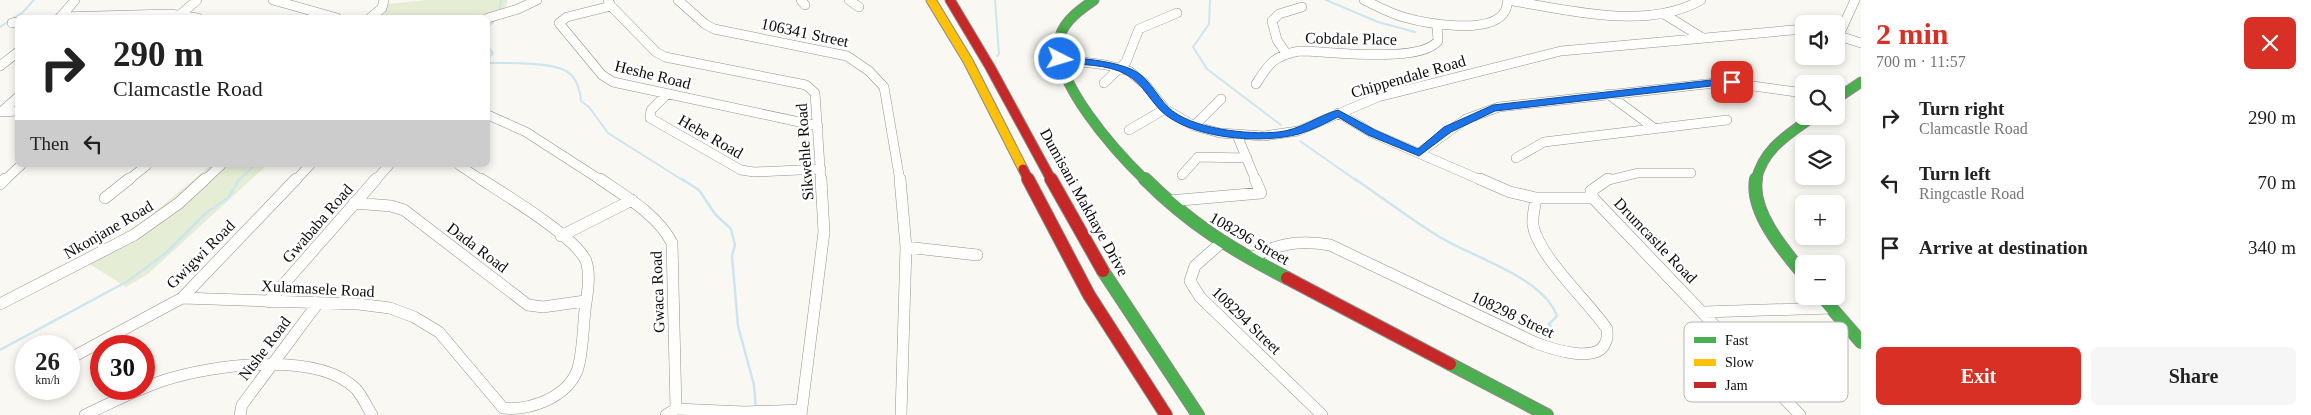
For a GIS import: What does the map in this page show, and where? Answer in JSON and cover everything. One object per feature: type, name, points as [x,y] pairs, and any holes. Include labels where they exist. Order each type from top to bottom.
[{"type":"main road","points":[[931,0],[967,56],[1066,256],[1123,350],[1166,415]]},
{"type":"main road","name":"Dumisani Makhaye Drive","points":[[950,0],[1004,89],[1092,254],[1146,339],[1198,415]]},
{"type":"main road","name":"108296 Street","points":[[1094,0],[1077,12],[1061,32],[1058,45],[1060,59],[1067,80],[1105,137],[1194,224],[1221,243],[1547,415]]},
{"type":"main road","points":[[1845,93],[1861,82]]},
{"type":"main road","points":[[1795,264],[1780,246],[1764,219],[1757,199],[1756,176],[1764,158],[1803,125]]},
{"type":"main road","points":[[1828,305],[1843,322]]},
{"type":"main road","points":[[1848,327],[1861,342]]},
{"type":"street","points":[[62,15],[75,0]]},
{"type":"street","points":[[182,14],[197,0]]},
{"type":"street","points":[[273,0],[326,15]]},
{"type":"street","points":[[374,15],[382,8],[384,0]]},
{"type":"street","points":[[490,18],[518,9],[537,0]]},
{"type":"street","name":"106341 Street","points":[[678,0],[710,28],[847,56],[881,82],[886,92],[905,222],[906,247],[901,415]]},
{"type":"street","points":[[849,0],[859,7]]},
{"type":"street","points":[[1364,0],[1400,16],[1437,25],[1472,25],[1493,21],[1506,13],[1508,0],[1616,15],[1664,14],[1685,9],[1701,0]]},
{"type":"street","points":[[1845,21],[1855,0]]},
{"type":"street","name":"Heshe Road","points":[[610,3],[567,18],[559,24],[607,79],[667,94],[818,126]]},
{"type":"street","name":"Sikwehle Road","points":[[610,3],[656,52],[665,56],[809,87],[816,93],[824,232],[801,413]]},
{"type":"street","points":[[1286,53],[1277,40],[1272,20],[1279,14],[1302,7]]},
{"type":"street","points":[[1104,83],[1121,68],[1128,58],[1133,40],[1139,29],[1149,23],[1177,13]]},
{"type":"street","points":[[1664,14],[1701,37]]},
{"type":"street","points":[[141,15],[186,15]]},
{"type":"street","name":"Cobdale Place","points":[[1256,84],[1269,63],[1286,53],[1312,50],[1414,54],[1432,48],[1438,43],[1437,25]]},
{"type":"street","name":"Chippendale Road","points":[[1060,59],[1092,62],[1121,68],[1140,79],[1165,109],[1194,126],[1237,135],[1288,134],[1378,97],[1561,51],[1795,30]]},
{"type":"street","points":[[1845,37],[1861,43]]},
{"type":"street","points":[[0,66],[15,54]]},
{"type":"street","points":[[1419,153],[1448,130],[1487,110],[1608,94],[1724,82],[1795,92]]},
{"type":"street","name":"Hebe Road","points":[[667,94],[651,110],[650,118],[741,170],[754,172],[821,169]]},
{"type":"street","points":[[1608,94],[1654,128]]},
{"type":"street","points":[[1194,126],[1221,99]]},
{"type":"street","points":[[0,112],[15,100]]},
{"type":"street","points":[[1129,130],[1165,109]]},
{"type":"street","points":[[0,112],[14,112]]},
{"type":"street","points":[[0,121],[14,112]]},
{"type":"street","points":[[1338,113],[1372,133],[1510,192],[1536,198],[1593,198]]},
{"type":"street","name":"Gwaca Road","points":[[490,116],[526,132],[632,200],[667,233],[672,243],[671,412],[768,411],[801,413]]},
{"type":"street","points":[[1516,158],[1544,142],[1727,120]]},
{"type":"street","points":[[1169,201],[1193,197],[1258,194],[1262,191],[1237,135]]},
{"type":"street","points":[[1182,175],[1198,157],[1247,158]]},
{"type":"street","points":[[0,184],[19,167]]},
{"type":"street","points":[[105,198],[144,167]]},
{"type":"street","name":"Nkonjane Road","points":[[0,304],[134,235],[179,203],[219,167]]},
{"type":"street","name":"Gwigwi Road","points":[[80,353],[182,298],[308,167]]},
{"type":"street","name":"Gwababa Road","points":[[268,302],[387,167]]},
{"type":"street","name":"Xulamasele Road","points":[[182,298],[358,304],[390,308],[414,316],[439,332],[498,405],[511,410],[528,407],[555,394],[573,380],[577,370],[588,268],[586,259],[561,236],[462,167]]},
{"type":"street","name":"Drumcastle Road","points":[[1691,173],[1633,174],[1608,179],[1591,191],[1593,198],[1713,322]]},
{"type":"street","name":"108298 Street","points":[[1251,258],[1273,245],[1284,242],[1312,241],[1330,245],[1536,343],[1566,354],[1589,354],[1604,346],[1608,336],[1607,329],[1547,253],[1534,232],[1536,198]]},
{"type":"street","points":[[561,236],[632,200]]},
{"type":"street","name":"Dada Road","points":[[354,203],[391,206],[404,210],[528,305],[543,307],[585,301]]},
{"type":"street","name":"108294 Street","points":[[1221,243],[1195,266],[1190,281],[1194,289],[1322,415]]},
{"type":"street","points":[[906,247],[977,255]]},
{"type":"street","name":"Ntshe Road","points":[[240,415],[242,405],[318,303]]},
{"type":"street","points":[[1704,312],[1831,308]]},
{"type":"street","points":[[85,415],[164,380],[197,371],[226,367],[272,366],[320,370],[340,378],[355,388],[372,415]]},
{"type":"street","name":"Drumcastle Road","points":[[1788,402],[1800,415]]},
{"type":"green space","points":[[426,0],[508,0],[504,10],[485,15],[378,15],[388,4]]},
{"type":"green space","points":[[209,167],[265,167],[148,274],[126,287],[80,258],[143,222]]},
{"type":"waterway","points":[[19,15],[34,0]]},
{"type":"waterway","points":[[499,12],[501,0]]},
{"type":"waterway","points":[[995,0],[999,54],[997,56]]},
{"type":"waterway","points":[[1210,0],[1209,24],[1193,47],[1207,69],[1281,125]]},
{"type":"waterway","points":[[1326,0],[1378,22],[1415,32]]},
{"type":"waterway","points":[[0,27],[15,17]]},
{"type":"waterway","points":[[490,25],[496,19]]},
{"type":"waterway","points":[[490,49],[493,53],[490,56]]},
{"type":"waterway","points":[[490,63],[550,66],[566,71],[575,80],[579,88],[581,101],[589,107],[608,133],[684,181]]},
{"type":"waterway","points":[[1300,141],[1357,181]]},
{"type":"waterway","points":[[238,181],[253,167]]},
{"type":"waterway","points":[[0,350],[128,281],[166,253],[206,213],[229,197],[239,179]]},
{"type":"waterway","points":[[682,179],[699,190],[715,214],[731,229],[735,245],[732,256],[738,326],[754,385],[756,409]]},
{"type":"waterway","points":[[1355,179],[1438,236],[1505,269],[1537,290],[1549,302],[1557,316],[1549,324],[1554,330]]},
{"type":"traffic: fast","points":[[1094,0],[1077,13],[1067,24],[1060,36],[1059,43],[1062,66],[1074,92],[1091,119],[1136,171],[1182,214],[1222,243],[1287,278]]},
{"type":"traffic: fast","points":[[1845,93],[1861,82]]},
{"type":"traffic: fast","points":[[1795,264],[1782,248],[1763,216],[1757,200],[1755,183],[1759,167],[1769,151],[1802,125]]},
{"type":"traffic: fast","points":[[1103,271],[1198,415]]},
{"type":"traffic: fast","points":[[1829,305],[1844,322]]},
{"type":"traffic: fast","points":[[1848,327],[1861,342]]},
{"type":"traffic: fast","points":[[1450,364],[1547,415]]},
{"type":"traffic: slow","points":[[931,0],[968,61],[1023,169]]},
{"type":"traffic: jam","points":[[950,0],[990,67],[1064,204],[1103,271]]},
{"type":"traffic: jam","points":[[1023,169],[1089,295],[1166,415]]},
{"type":"traffic: jam","points":[[1287,278],[1450,364]]},
{"type":"route","points":[[1060,59],[1092,62],[1129,71],[1145,84],[1172,115],[1194,126],[1220,133],[1277,136],[1309,127],[1338,113],[1372,133],[1419,153],[1448,130],[1493,108],[1732,82]]}]
